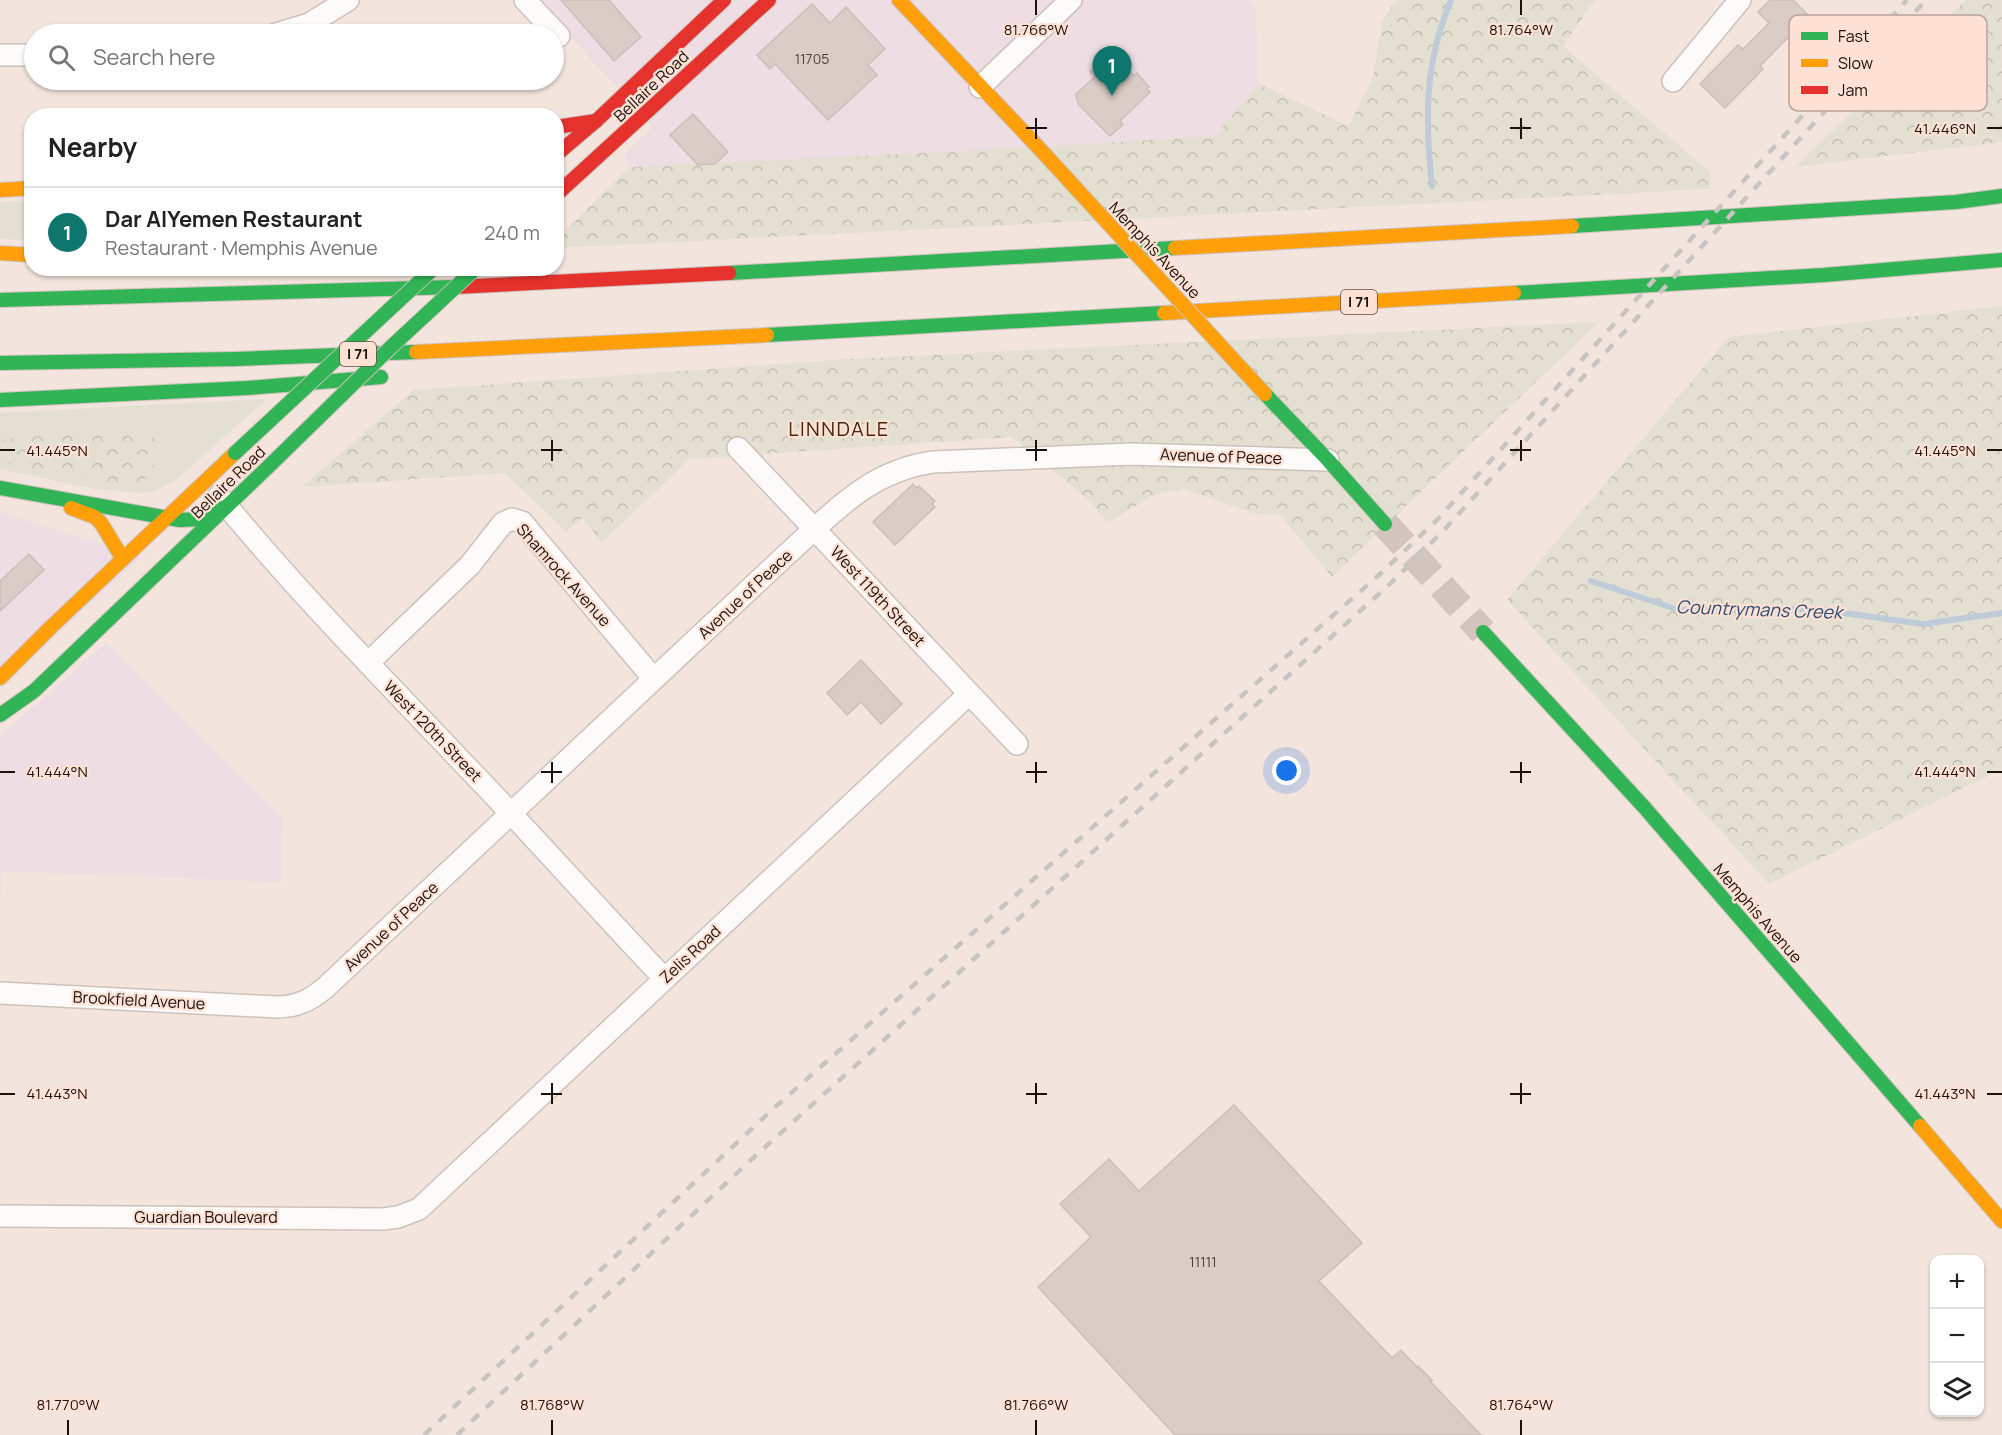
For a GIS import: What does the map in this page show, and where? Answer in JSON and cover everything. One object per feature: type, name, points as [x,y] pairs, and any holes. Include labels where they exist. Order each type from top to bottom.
[{"type":"main road","name":"Bellaire Road","points":[[564,148],[724,0]]},
{"type":"main road","name":"Bellaire Road","points":[[564,189],[769,0]]},
{"type":"main road","name":"Memphis Avenue","points":[[899,0],[1328,460],[1384,524]]},
{"type":"main road","points":[[564,126],[596,121]]},
{"type":"main road","points":[[0,190],[24,188]]},
{"type":"main road","points":[[0,300],[514,285],[1848,210],[2002,196]]},
{"type":"main road","points":[[0,253],[24,254]]},
{"type":"main road","name":"I 71","points":[[0,363],[84,363],[423,352],[716,338],[1824,275],[2002,260]]},
{"type":"main road","points":[[602,265],[738,272]]},
{"type":"main road","name":"Bellaire Road","points":[[0,678],[165,519],[425,276]]},
{"type":"main road","name":"Bellaire Road","points":[[0,715],[34,691],[467,276]]},
{"type":"main road","points":[[546,360],[716,338]]},
{"type":"main road","points":[[0,400],[247,388],[396,375]]},
{"type":"main road","points":[[0,488],[165,519],[202,519],[227,506]]},
{"type":"main road","points":[[30,493],[95,517],[105,528],[123,559]]},
{"type":"main road","name":"Memphis Avenue","points":[[1483,632],[1644,807],[2002,1221]]},
{"type":"street","points":[[309,24],[348,0]]},
{"type":"street","points":[[525,0],[548,24]]},
{"type":"street","points":[[980,87],[1071,0]]},
{"type":"street","points":[[1673,81],[1740,0]]},
{"type":"street","points":[[0,55],[24,55]]},
{"type":"street","name":"West 119th Street","points":[[738,448],[1017,744]]},
{"type":"street","name":"Avenue of Peace","points":[[277,1007],[297,1005],[317,995],[653,678],[854,495],[880,478],[901,468],[933,462],[1131,454],[1328,460]]},
{"type":"street","name":"West 120th Street","points":[[206,481],[368,663],[664,978]]},
{"type":"street","name":"Shamrock Avenue","points":[[368,663],[470,566],[502,523],[512,519],[522,522],[653,678]]},
{"type":"street","name":"Zelis Road","points":[[411,1213],[432,1198],[969,694]]},
{"type":"street","name":"Brookfield Avenue","points":[[0,993],[277,1007]]},
{"type":"street","name":"Guardian Boulevard","points":[[0,1216],[383,1219],[411,1213]]},
{"type":"shaded area","points":[[537,0],[1247,0],[1255,7],[1259,84],[1215,136],[988,150],[630,167],[624,155],[653,127],[564,30],[564,24],[559,24]]},
{"type":"shaded area","points":[[0,512],[141,557],[0,688]]},
{"type":"shaded area","points":[[106,643],[283,818],[281,882],[2,871],[0,902],[0,736]]},
{"type":"green space","points":[[1396,0],[1595,0],[1563,46],[1710,172],[1711,189],[564,248],[564,232],[630,167],[988,150],[1215,136],[1259,84],[1349,126],[1373,77],[1382,22]]},
{"type":"green space","points":[[1966,0],[2002,0],[2002,142],[1795,167],[1852,111],[1987,111],[1987,15],[1951,15]]},
{"type":"green space","points":[[24,200],[24,240],[0,239],[0,202]]},
{"type":"green space","points":[[2002,306],[2002,769],[1769,884],[1507,600],[1729,337]]},
{"type":"green space","points":[[1599,322],[1332,577],[1280,515],[1253,513],[1183,489],[1156,494],[1108,522],[1084,496],[1012,437],[690,459],[602,542],[582,518],[566,532],[505,473],[302,487],[413,390],[851,359]]},
{"type":"green space","points":[[267,399],[176,480],[154,491],[139,493],[90,488],[0,469],[0,413]]},
{"type":"green space","points":[[97,431],[154,433],[155,456],[152,475],[130,485],[0,462],[0,440]]},
{"type":"building","points":[[561,0],[609,0],[641,37],[614,61]]},
{"type":"building","points":[[1770,0],[1793,0],[1808,15],[1789,15],[1789,36],[1760,66],[1763,69],[1725,108],[1700,84],[1738,45],[1743,49],[1769,23],[1758,12]]},
{"type":"building","points":[[812,4],[830,23],[846,7],[885,49],[868,65],[877,75],[828,120],[775,64],[770,69],[757,55]]},
{"type":"building","points":[[1117,57],[1134,76],[1137,73],[1149,87],[1146,89],[1150,92],[1120,121],[1123,125],[1110,136],[1078,104],[1076,94],[1095,77],[1090,71],[1104,59],[1109,64]]},
{"type":"building","points":[[693,114],[728,152],[715,164],[698,165],[670,135]]},
{"type":"building","points":[[913,484],[917,488],[919,486],[935,501],[932,504],[935,507],[895,545],[873,522]]},
{"type":"building","points":[[29,554],[44,570],[0,611],[0,581]]},
{"type":"building","points":[[861,660],[902,704],[881,724],[861,702],[847,715],[827,693]]},
{"type":"building","points":[[1234,1105],[1362,1243],[1319,1281],[1392,1358],[1401,1350],[1418,1366],[1481,1435],[1175,1435],[1038,1287],[1091,1237],[1060,1204],[1109,1159],[1139,1191]]},
{"type":"waterway","name":"Countrymans Creek","points":[[1432,186],[1428,137],[1431,69],[1442,24],[1451,0]]},
{"type":"waterway","name":"Countrymans Creek","points":[[1591,581],[1679,610],[1815,609],[1923,624],[2002,613]]},
{"type":"tunnel","points":[[1385,524],[1483,632]]},
{"type":"railway","points":[[1893,15],[1907,0]]},
{"type":"railway","points":[[1912,15],[1926,0]]},
{"type":"railway","points":[[424,1435],[774,1108],[1380,574],[1436,521],[1807,111]]},
{"type":"railway","points":[[457,1435],[753,1158],[1390,584],[1445,529],[1825,111]]},
{"type":"traffic: fast","points":[[1572,226],[1956,202],[2002,196]]},
{"type":"traffic: fast","points":[[729,273],[1175,248]]},
{"type":"traffic: fast","points":[[1514,293],[1824,275],[2002,260]]},
{"type":"traffic: fast","points":[[235,453],[425,276]]},
{"type":"traffic: fast","points":[[268,467],[467,276]]},
{"type":"traffic: fast","points":[[0,300],[455,287]]},
{"type":"traffic: fast","points":[[767,335],[1164,313]]},
{"type":"traffic: fast","points":[[0,363],[236,359],[416,352]]},
{"type":"traffic: fast","points":[[0,400],[247,388],[381,377]]},
{"type":"traffic: fast","points":[[1265,394],[1385,524]]},
{"type":"traffic: fast","points":[[0,715],[34,691],[268,467]]},
{"type":"traffic: fast","points":[[0,488],[180,520],[202,519],[227,506]]},
{"type":"traffic: fast","points":[[1483,632],[1644,807],[1920,1126]]},
{"type":"traffic: slow","points":[[899,0],[1038,147]]},
{"type":"traffic: slow","points":[[1038,147],[1265,394]]},
{"type":"traffic: slow","points":[[0,190],[24,188]]},
{"type":"traffic: slow","points":[[1175,248],[1572,226]]},
{"type":"traffic: slow","points":[[0,253],[24,254]]},
{"type":"traffic: slow","points":[[1164,313],[1514,293]]},
{"type":"traffic: slow","points":[[416,352],[767,335]]},
{"type":"traffic: slow","points":[[0,678],[235,453]]},
{"type":"traffic: slow","points":[[71,508],[95,517],[123,559]]},
{"type":"traffic: slow","points":[[1920,1126],[2002,1221]]},
{"type":"traffic: jam","points":[[564,148],[724,0]]},
{"type":"traffic: jam","points":[[564,188],[769,0]]},
{"type":"traffic: jam","points":[[564,126],[596,121]]},
{"type":"traffic: jam","points":[[455,287],[729,273]]},
{"type":"place","name":"Dar AlYemen Restaurant","points":[[1112,96]]},
{"type":"district","name":"LINNDALE","points":[[839,429]]}]
